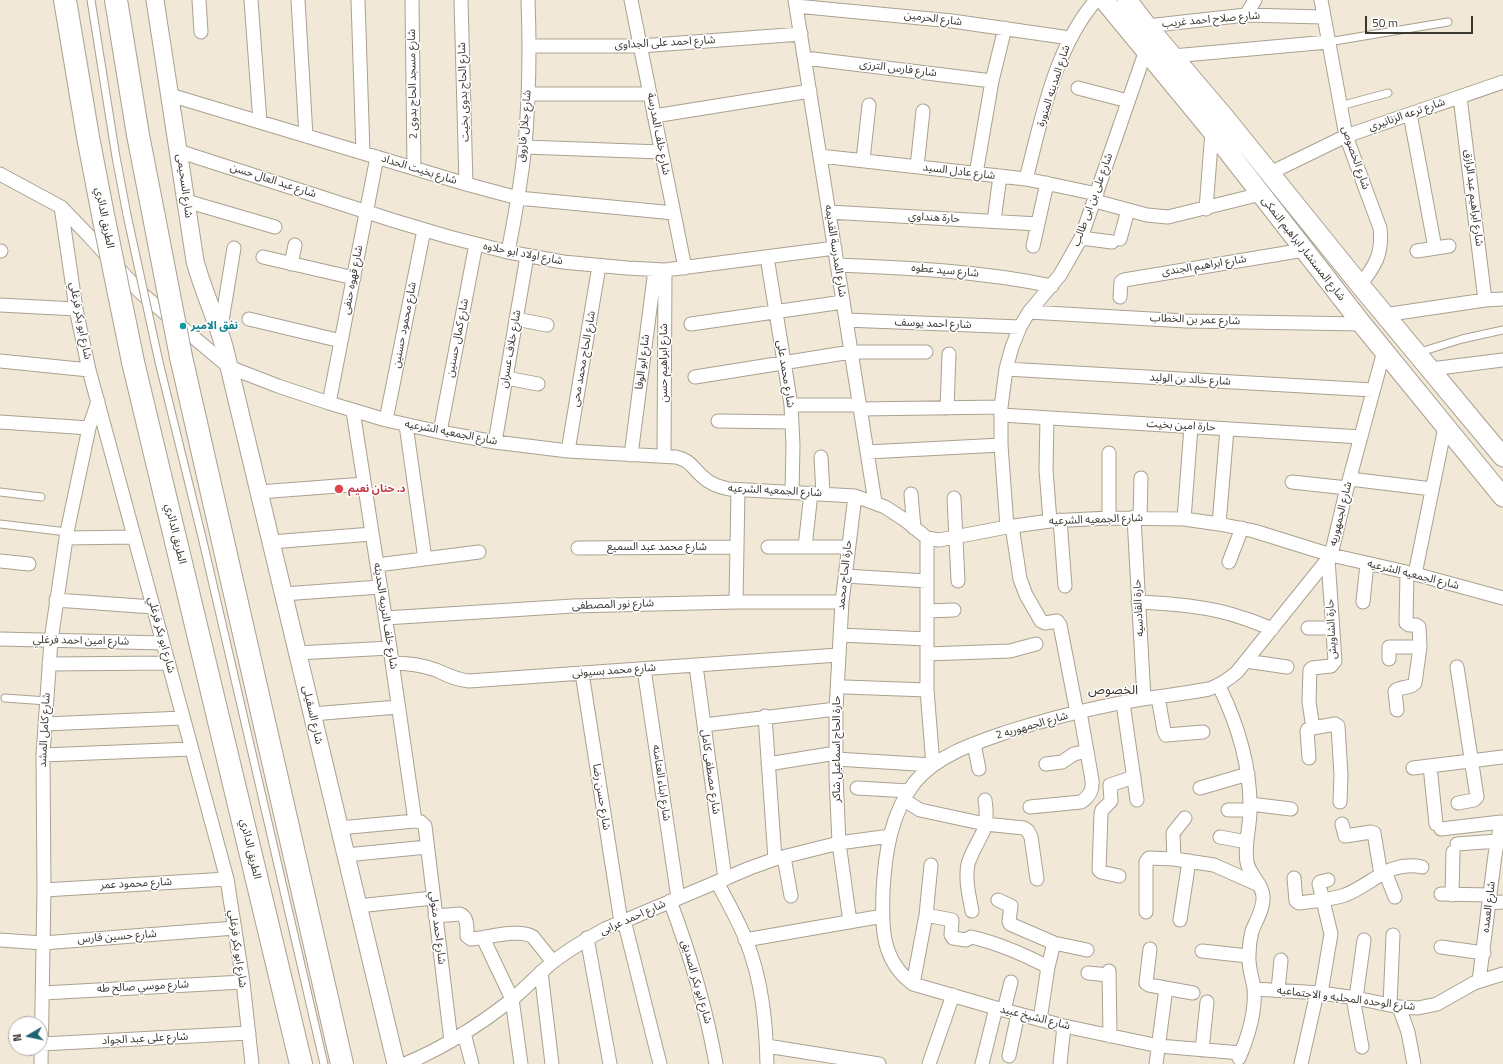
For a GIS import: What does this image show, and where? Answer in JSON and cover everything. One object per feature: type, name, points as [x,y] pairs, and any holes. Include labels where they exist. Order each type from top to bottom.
[{"type":"highway","name":"الطريق الدائري","points":[[65,0],[88,137],[133,362],[301,1064]]},
{"type":"highway","points":[[116,0],[138,135],[181,357],[342,1064]]},
{"type":"main road","name":"شارع المستشار ابراهيم النمكى","points":[[1104,0],[1212,131],[1362,324],[1503,498]]},
{"type":"main road","name":"شارع المستشار ابراهيم النمكى","points":[[1127,0],[1172,56],[1226,118],[1360,286],[1431,369],[1503,457]]},
{"type":"main road","points":[[1212,131],[1226,118]]},
{"type":"street","name":"شارع السحيمى","points":[[155,0],[195,261],[220,334],[229,367]]},
{"type":"street","points":[[199,0],[201,32]]},
{"type":"street","points":[[251,0],[260,122]]},
{"type":"street","points":[[298,0],[306,136]]},
{"type":"street","points":[[358,0],[363,153]]},
{"type":"street","name":"شارع مسجد الحاج بدوى 2","points":[[412,0],[414,168]]},
{"type":"street","name":"شارع الحاج بدوى بخيت","points":[[461,0],[466,184]]},
{"type":"street","name":"شارع جلال فاروق","points":[[508,252],[518,198],[525,147],[530,46],[528,0]]},
{"type":"street","name":"شارع خلف المدرسة","points":[[631,0],[685,268]]},
{"type":"street","name":"شارع المدينه المنورة","points":[[1026,179],[1054,80],[1070,38],[1096,0]]},
{"type":"street","points":[[1246,15],[1255,0]]},
{"type":"street","name":"شارع الخصوص","points":[[1321,0],[1346,136],[1377,219],[1381,238],[1378,257],[1374,267],[1360,286]]},
{"type":"street","name":"شارع الحرمين","points":[[795,3],[1005,28],[1070,38]]},
{"type":"street","name":"شارع المدرسة القديمه","points":[[795,3],[805,58],[874,502]]},
{"type":"street","name":"شارع صلاح احمد غريب","points":[[1147,26],[1246,15],[1323,17]]},
{"type":"street","points":[[976,174],[992,81],[1005,28]]},
{"type":"street","name":"شارع احمد على الجداوى","points":[[530,46],[640,46],[801,34]]},
{"type":"street","points":[[1172,56],[1328,42]]},
{"type":"street","name":"شارع على بن ابى طالب","points":[[1078,712],[1060,625],[1056,621],[1045,623],[1041,621],[1026,594],[1018,570],[1009,527],[1001,445],[1001,411],[1006,369],[1020,327],[1029,312],[1052,286],[1068,263],[1081,238],[1146,50]]},
{"type":"street","name":"شارع فارس الترزى","points":[[805,58],[992,81]]},
{"type":"street","name":"شارع ترعه الزنانيري","points":[[1270,173],[1346,136],[1503,82]]},
{"type":"street","points":[[1078,88],[1128,101]]},
{"type":"street","points":[[654,116],[810,91]]},
{"type":"street","points":[[528,94],[650,94]]},
{"type":"street","name":"شارع بخيت الحداد","points":[[170,95],[377,158],[518,198],[674,213]]},
{"type":"street","name":"شارع ابراهيم عبد الرازق","points":[[1460,97],[1485,300]]},
{"type":"street","points":[[863,160],[869,105]]},
{"type":"street","points":[[917,167],[923,111]]},
{"type":"street","points":[[1410,114],[1435,248]]},
{"type":"street","points":[[1206,209],[1212,131]]},
{"type":"street","points":[[525,147],[662,152]]},
{"type":"street","name":"شارع عبد العال حسن","points":[[178,151],[367,212]]},
{"type":"street","name":"شارع عادل السيد","points":[[820,156],[1026,179],[1096,197],[1128,210],[1152,216],[1168,217],[1206,209],[1261,194]]},
{"type":"street","name":"شارع قهوه حنفى","points":[[329,404],[377,158]]},
{"type":"street","name":"شارع الجمعيه الشرعيه","points":[[0,174],[61,207],[141,293],[229,367],[278,386],[353,411],[406,425],[495,442],[568,451],[664,456],[684,459],[711,484],[729,489],[855,496],[874,502],[896,513],[927,538],[939,540],[1009,527],[1055,521],[1137,517],[1184,519],[1242,528],[1286,540],[1329,557],[1411,574],[1503,598]]},
{"type":"street","points":[[994,221],[1000,176]]},
{"type":"street","points":[[1033,246],[1047,184]]},
{"type":"street","points":[[186,201],[275,227]]},
{"type":"street","name":"شارع ابو بكر فرغلي","points":[[61,207],[76,309],[89,370],[227,879],[243,982],[252,1064]]},
{"type":"street","points":[[1081,238],[1116,240],[1128,210]]},
{"type":"street","name":"شارع اولاد ابو حلاوه","points":[[367,212],[424,230],[508,252],[599,266],[660,270],[835,248]]},
{"type":"street","name":"حارة هنداوي","points":[[829,212],[1038,224]]},
{"type":"street","name":"شارع محمود حسنين","points":[[386,420],[424,230]]},
{"type":"street","name":"شارع كمال حسنين","points":[[440,432],[476,244]]},
{"type":"street","points":[[291,264],[295,245]]},
{"type":"street","points":[[1417,251],[1449,246]]},
{"type":"street","points":[[220,334],[234,248]]},
{"type":"street","name":"شارع ابراهيم الجندى","points":[[1120,297],[1121,282],[1124,280],[1304,250]]},
{"type":"street","name":"شارع خلاف عسران","points":[[495,442],[527,256]]},
{"type":"street","points":[[263,257],[354,278]]},
{"type":"street","name":"شارع محمد على","points":[[767,257],[791,405],[793,468],[792,492]]},
{"type":"street","name":"شارع سيد عطوه","points":[[837,265],[956,271],[1017,278],[1052,286]]},
{"type":"street","name":"شارع الحاج محمد محى","points":[[568,451],[599,266]]},
{"type":"street","name":"شارع ابو الوفا","points":[[631,455],[660,270]]},
{"type":"street","name":"شارع ابراهيم حسن","points":[[660,270],[664,456]]},
{"type":"street","points":[[1384,315],[1485,300],[1503,299]]},
{"type":"street","points":[[691,324],[843,302]]},
{"type":"street","points":[[0,304],[76,309]]},
{"type":"street","name":"شارع عمر بن الخطاب","points":[[1029,312],[1186,321],[1362,324]]},
{"type":"street","points":[[249,319],[341,341]]},
{"type":"street","points":[[516,319],[547,325]]},
{"type":"street","name":"شارع احمد يوسف","points":[[846,320],[1020,327]]},
{"type":"street","name":"شارع الجمهوريه","points":[[1219,686],[1229,680],[1246,661],[1329,557],[1384,351]]},
{"type":"street","points":[[695,377],[784,364],[851,352],[926,352]]},
{"type":"street","points":[[947,408],[949,354]]},
{"type":"street","points":[[1431,369],[1503,360]]},
{"type":"street","points":[[0,361],[89,370]]},
{"type":"street","name":"شارع السقيلى","points":[[229,367],[396,1064]]},
{"type":"street","name":"شارع خالد بن الوليد","points":[[1006,369],[1373,390]]},
{"type":"street","points":[[506,378],[538,384]]},
{"type":"street","name":"شارع كامل المشد","points":[[43,1016],[44,890],[43,755],[51,640],[66,535],[89,428],[98,401]]},
{"type":"street","name":"حارة امين بخيت","points":[[791,405],[947,408],[1001,411],[1046,418],[1361,437]]},
{"type":"street","name":"شارع خلف التربيه الحديثه","points":[[353,411],[415,821]]},
{"type":"street","points":[[1046,418],[1046,470],[1065,586]]},
{"type":"street","points":[[718,421],[792,422]]},
{"type":"street","points":[[0,422],[89,428]]},
{"type":"street","points":[[406,425],[425,559]]},
{"type":"street","points":[[1184,519],[1191,427]]},
{"type":"street","points":[[1397,710],[1395,691],[1415,683],[1420,647],[1419,627],[1408,625],[1406,622],[1411,574],[1432,489],[1445,427]]},
{"type":"street","points":[[1219,524],[1227,429]]},
{"type":"street","points":[[866,452],[1001,445]]},
{"type":"street","points":[[1109,453],[1109,518]]},
{"type":"street","points":[[805,547],[817,493],[821,456]]},
{"type":"street","name":"حارة القادسيه","points":[[1142,478],[1137,517],[1138,602],[1144,699]]},
{"type":"street","points":[[1292,482],[1348,483],[1432,489]]},
{"type":"street","points":[[259,492],[364,484]]},
{"type":"street","points":[[736,602],[738,490]]},
{"type":"street","points":[[911,494],[914,528]]},
{"type":"street","name":"حارة الحاج محمد","points":[[838,655],[842,602],[855,496]]},
{"type":"street","points":[[954,498],[958,581]]},
{"type":"street","points":[[1230,562],[1242,528]]},
{"type":"street","points":[[271,542],[372,534]]},
{"type":"street","points":[[66,535],[134,537]]},
{"type":"street","points":[[768,764],[836,756],[934,764],[928,690],[927,538]]},
{"type":"street","name":"شارع محمد عبد السميع","points":[[578,548],[737,547]]},
{"type":"street","points":[[768,547],[848,547]]},
{"type":"street","points":[[377,566],[479,552]]},
{"type":"street","name":"حارة الشاويش","points":[[1309,758],[1306,731],[1313,728],[1309,702],[1310,670],[1312,668],[1332,666],[1335,663],[1329,557]]},
{"type":"street","points":[[0,561],[29,564]]},
{"type":"street","points":[[1363,602],[1368,564]]},
{"type":"street","points":[[845,576],[927,581]]},
{"type":"street","points":[[283,594],[380,586]]},
{"type":"street","points":[[56,600],[153,607]]},
{"type":"street","name":"شارع نور المصطفى","points":[[385,618],[573,606],[736,602],[842,602]]},
{"type":"street","points":[[1138,602],[1190,606],[1216,611],[1242,617],[1272,629]]},
{"type":"street","points":[[927,611],[954,609]]},
{"type":"street","points":[[1308,628],[1332,628]]},
{"type":"street","points":[[840,635],[927,639]]},
{"type":"street","name":"شارع امين احمد فرغلي","points":[[0,639],[163,643]]},
{"type":"street","points":[[927,654],[1010,651],[1036,644]]},
{"type":"street","points":[[1389,659],[1389,647],[1420,647]]},
{"type":"street","points":[[297,653],[390,648]]},
{"type":"street","name":"شارع محمد بسيونى","points":[[392,663],[403,663],[425,667],[453,678],[469,681],[838,655]]},
{"type":"street","name":"حارة الحاج اسماعيل شاكر","points":[[838,655],[836,756],[839,843],[850,922]]},
{"type":"street","points":[[1246,661],[1287,667]]},
{"type":"street","points":[[49,664],[168,663]]},
{"type":"street","name":"شارع مصطفى كامل","points":[[696,666],[721,880],[746,940],[759,985],[764,1008],[767,1064]]},
{"type":"street","points":[[1457,667],[1476,798],[1474,800],[1458,803]]},
{"type":"street","name":"شارع ابناء العتامنه","points":[[644,669],[674,899]]},
{"type":"street","name":"شارع حسن رضا","points":[[582,673],[622,921],[660,1064]]},
{"type":"street","points":[[1219,686],[1230,708],[1238,732],[1248,774],[1250,807],[1247,860],[1248,868],[1262,891],[1263,904],[1252,933],[1248,956],[1254,989]]},
{"type":"street","name":"شارع الجمهوريه 2","points":[[913,984],[902,976],[894,966],[885,941],[883,916],[884,875],[890,836],[906,796],[916,781],[934,764],[974,744],[1017,729],[1078,712],[1219,686]]},
{"type":"street","points":[[845,687],[928,690]]},
{"type":"street","points":[[1158,697],[1166,735],[1203,732]]},
{"type":"street","points":[[1123,703],[1137,800]]},
{"type":"street","points":[[312,714],[398,707]]},
{"type":"street","points":[[704,725],[765,716],[836,709]]},
{"type":"street","points":[[1030,807],[1081,802],[1091,793],[1093,786],[1078,712]]},
{"type":"street","points":[[765,716],[768,764],[780,858],[791,896]]},
{"type":"street","points":[[45,724],[183,718]]},
{"type":"street","points":[[1313,728],[1335,724],[1338,726],[1341,776],[1340,802]]},
{"type":"street","points":[[974,744],[979,769]]},
{"type":"street","points":[[43,755],[191,749]]},
{"type":"street","points":[[1046,764],[1062,762],[1074,754],[1087,751]]},
{"type":"street","points":[[1414,768],[1503,757]]},
{"type":"street","name":"شارع العمده","points":[[1430,766],[1438,827],[1501,822],[1498,841],[1499,855],[1490,899],[1484,953],[1479,981]]},
{"type":"street","points":[[1200,788],[1248,774]]},
{"type":"street","points":[[1120,876],[1101,872],[1099,870],[1101,814],[1102,810],[1111,801],[1110,785],[1134,777]]},
{"type":"street","points":[[857,788],[906,796],[920,810],[985,824],[1024,828],[1028,831],[1031,837],[1037,879]]},
{"type":"street","points":[[972,911],[967,885],[968,864],[982,835],[985,824],[986,800]]},
{"type":"street","points":[[1228,810],[1250,807],[1291,809]]},
{"type":"street","points":[[1174,859],[1173,833],[1185,818]]},
{"type":"street","points":[[339,828],[415,821]]},
{"type":"street","name":"شارع احمد متولي","points":[[415,821],[420,822],[425,826],[451,1041]]},
{"type":"street","points":[[1342,824],[1345,836],[1371,832],[1375,834],[1383,873],[1395,897]]},
{"type":"street","name":"شارع احمد عرابى","points":[[405,1064],[464,1033],[512,1000],[553,962],[587,938],[622,921],[721,880],[780,858],[839,843],[890,836]]},
{"type":"street","points":[[1220,837],[1247,842]]},
{"type":"street","points":[[1498,841],[1455,848],[1446,894],[1503,902]]},
{"type":"street","points":[[346,855],[427,847]]},
{"type":"street","points":[[1146,912],[1147,859],[1149,858],[1174,859],[1214,865],[1259,885]]},
{"type":"street","points":[[1180,920],[1189,861]]},
{"type":"street","points":[[913,984],[926,915],[931,865]]},
{"type":"street","points":[[1294,878],[1296,901],[1298,903],[1322,900],[1346,894],[1383,873],[1403,866],[1422,867]]},
{"type":"street","name":"شارع محمود عمر","points":[[44,890],[227,879]]},
{"type":"street","points":[[1301,1064],[1319,993],[1331,934],[1330,924],[1322,900],[1319,884],[1328,880]]},
{"type":"street","points":[[358,906],[433,898]]},
{"type":"street","name":"شارع ابو بكر الصديق","points":[[674,899],[686,946],[700,991],[716,1064]]},
{"type":"street","points":[[998,900],[1011,906],[1009,924],[1054,943],[1087,950]]},
{"type":"street","points":[[435,916],[462,914],[465,918],[469,938],[472,939],[520,934],[530,935],[553,962]]},
{"type":"street","points":[[926,915],[952,920],[951,935],[953,938],[966,940],[972,937],[988,941],[1008,948],[1048,967]]},
{"type":"street","points":[[746,940],[883,916]]},
{"type":"street","name":"شارع حسين فارس","points":[[0,940],[43,943],[235,928]]},
{"type":"street","points":[[1393,935],[1394,1006],[1407,1028],[1414,1064]]},
{"type":"street","points":[[483,938],[512,1000],[521,1064]]},
{"type":"street","points":[[587,938],[610,1064]]},
{"type":"street","points":[[1362,1047],[1354,998],[1364,940]]},
{"type":"street","points":[[1040,1020],[1048,967],[1054,943]]},
{"type":"street","points":[[1441,947],[1484,953]]},
{"type":"street","points":[[1150,949],[1146,983],[1193,993]]},
{"type":"street","points":[[1202,951],[1248,956]]},
{"type":"street","points":[[1278,990],[1281,960]]},
{"type":"street","points":[[541,972],[552,1064]]},
{"type":"street","points":[[1088,973],[1109,973],[1110,1036]]},
{"type":"street","name":"شارع الوحده المحليه و الاجتماعيه","points":[[1254,989],[1319,993],[1394,1006],[1418,1008],[1437,1004],[1479,981],[1503,974]]},
{"type":"street","name":"شارع موسي صالح طه","points":[[43,992],[243,982]]},
{"type":"street","points":[[982,1064],[1000,1009],[1011,982]]},
{"type":"street","name":"شارع الشيخ عبيد","points":[[913,984],[1064,1026],[1158,1046],[1202,1050],[1240,1056],[1251,1022],[1254,989]]},
{"type":"street","points":[[1156,1064],[1166,988]]},
{"type":"street","points":[[929,1064],[953,995]]},
{"type":"street","points":[[1202,1050],[1207,1002]]},
{"type":"street","points":[[1009,1056],[1018,1014]]},
{"type":"street","points":[[1060,1064],[1064,1026]]},
{"type":"street","name":"شارع على عبد الجواد","points":[[48,1044],[249,1033]]},
{"type":"street","points":[[464,1033],[472,1064]]},
{"type":"street","points":[[767,1046],[851,1062],[879,1064]]},
{"type":"lane","points":[[91,0],[127,216],[159,362],[204,545],[324,1064]]},
{"type":"lane","points":[[1328,42],[1448,22]]},
{"type":"lane","points":[[1340,106],[1388,93]]},
{"type":"lane","points":[[1417,353],[1462,339],[1503,330]]},
{"type":"lane","points":[[0,492],[41,497]]},
{"type":"lane","points":[[0,524],[66,535]]},
{"type":"lane","points":[[5,698],[47,701]]},
{"type":"place","name":"نفق الامير","points":[[183,326]]},
{"type":"place","name":"د. حنان نعيم","points":[[339,489]]},
{"type":"district","name":"الخصوص","points":[[1113,691]]}]
